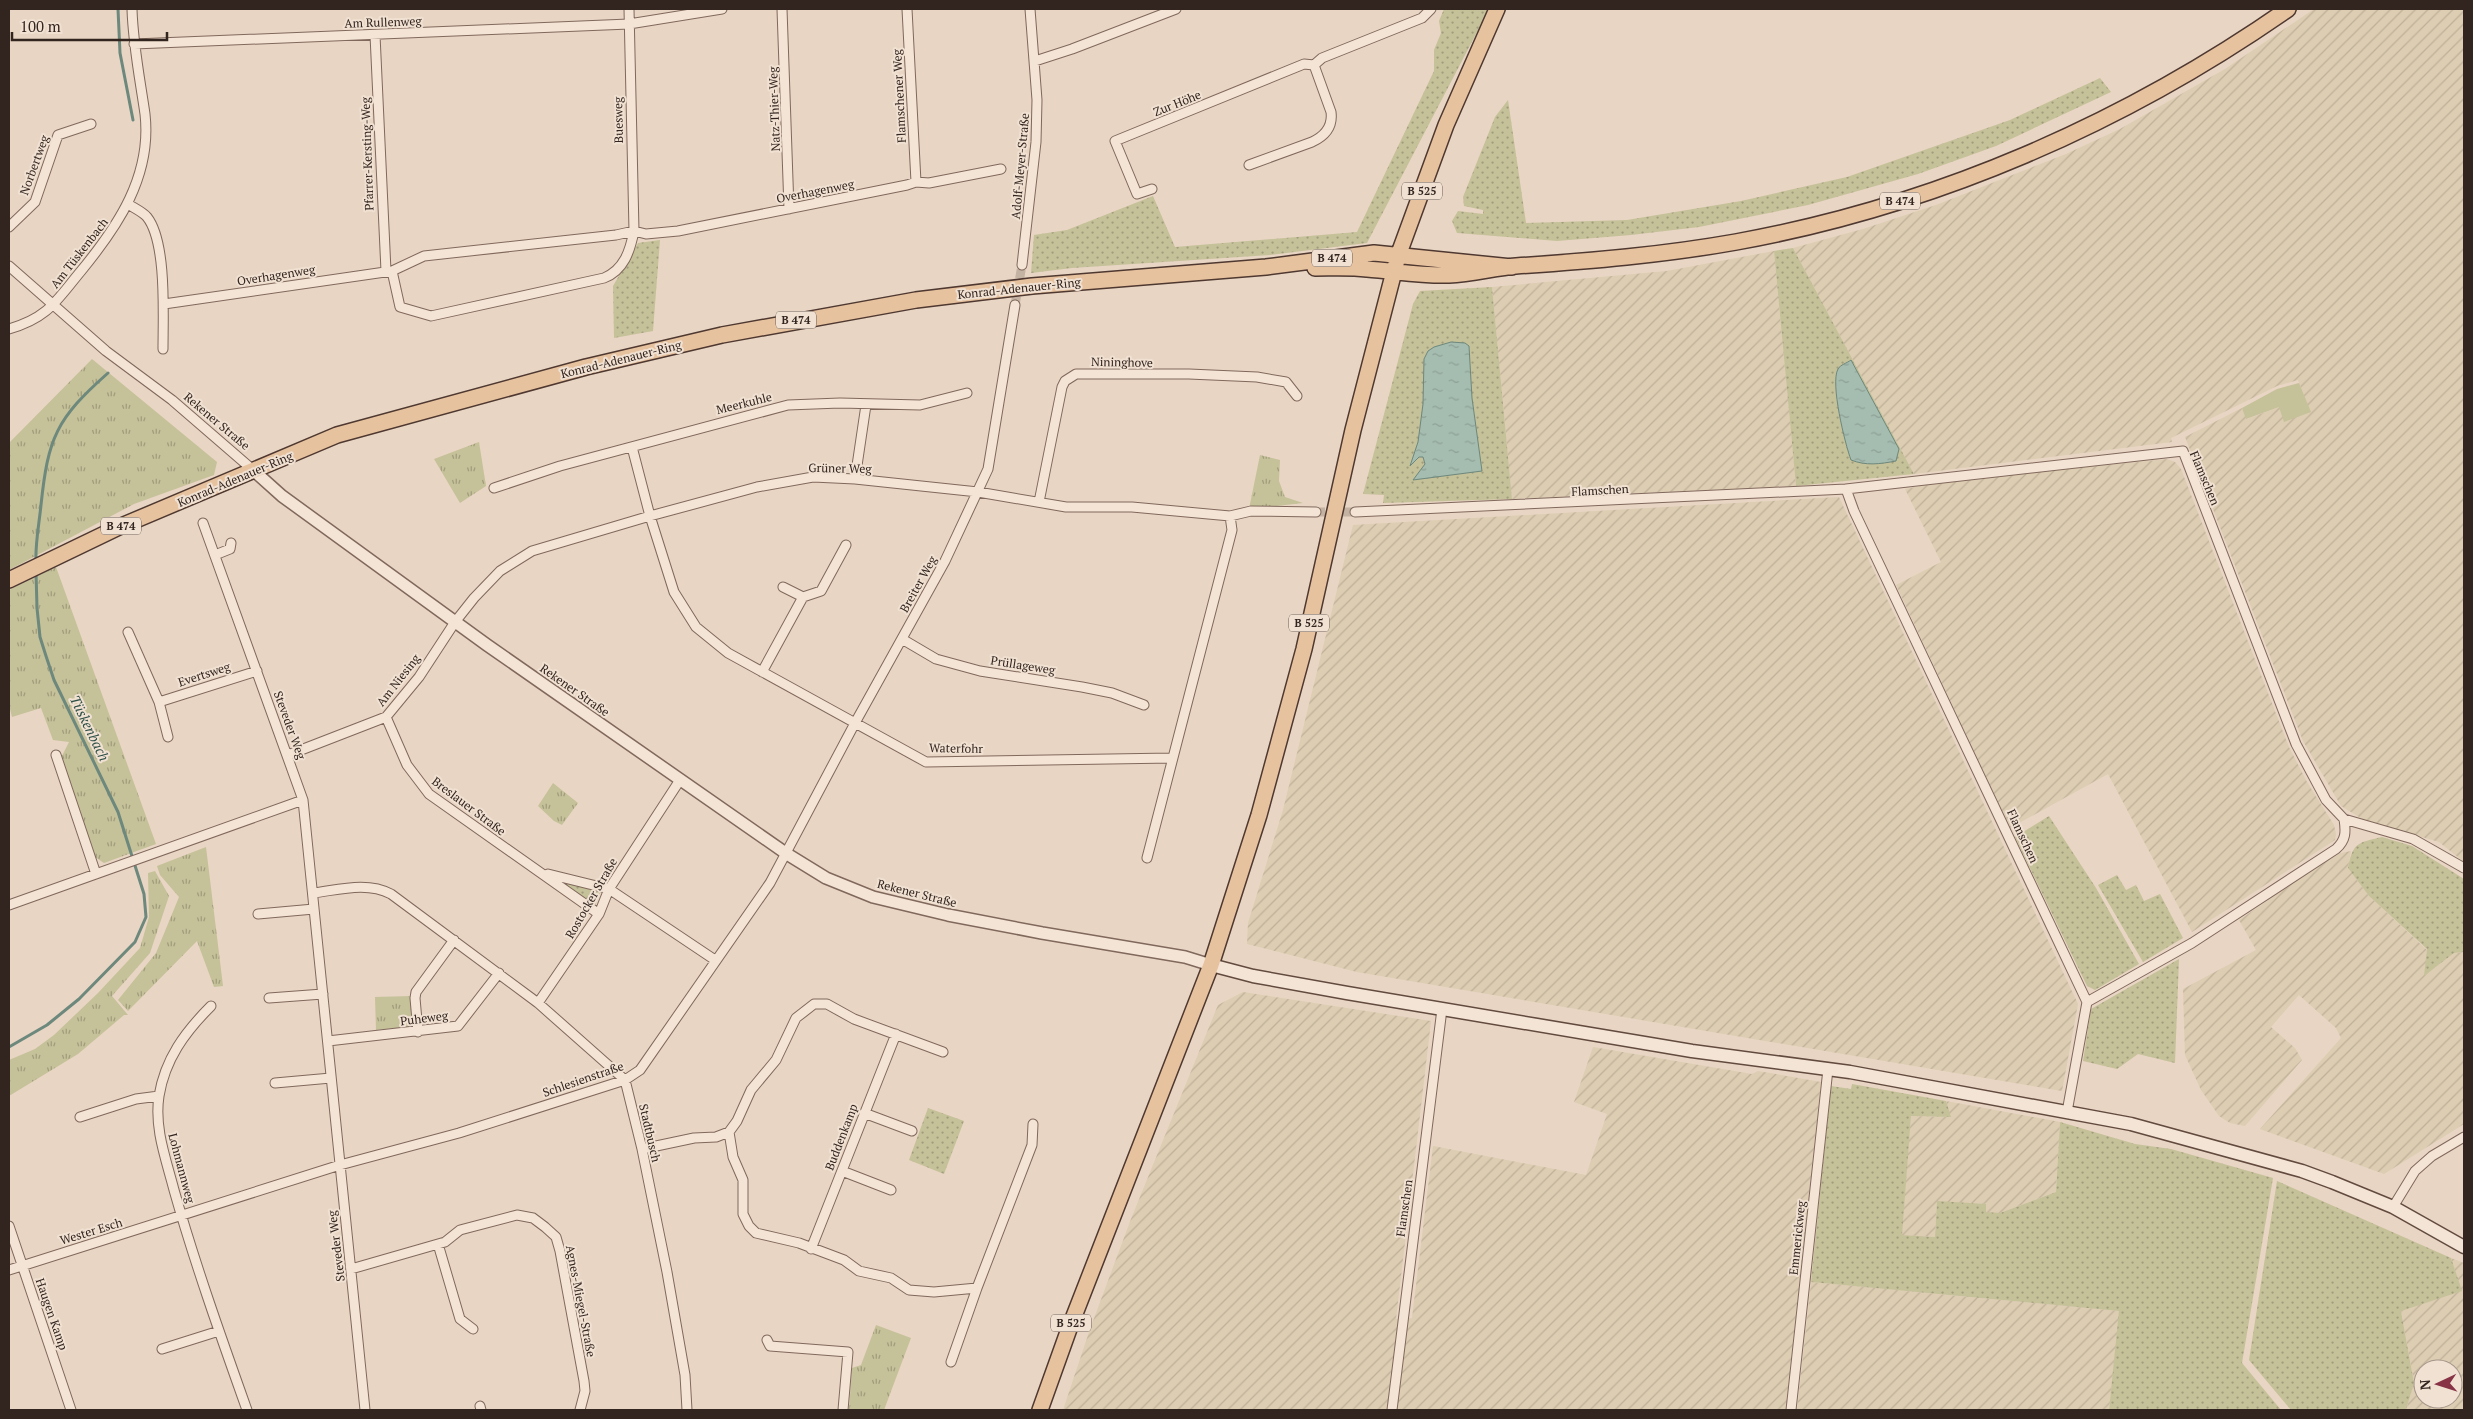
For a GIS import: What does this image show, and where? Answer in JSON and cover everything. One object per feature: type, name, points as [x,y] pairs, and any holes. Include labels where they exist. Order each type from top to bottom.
[{"type":"main road","name":"B 525","points":[[1040,1410],[1069,1329],[1211,965],[1259,815],[1304,649],[1353,430],[1398,256],[1446,125],[1497,9]]},
{"type":"main road","name":"B 474","points":[[1266,267],[1367,269],[1394,273],[1451,275],[1512,267],[1624,258],[1740,242],[1855,215],[1941,188],[2054,143],[2135,103],[2218,55],[2288,9]]},
{"type":"main road","name":"B 474","points":[[1266,267],[1374,253],[1512,267]]},
{"type":"main road","name":"Konrad-Adenauer-Ring","points":[[13,578],[119,527],[337,435],[632,356],[788,322],[916,300],[1032,286],[1266,267]]},
{"type":"main road","points":[[1211,965],[1253,976],[1442,1009],[1692,1051],[1828,1069],[2067,1112],[2188,1138],[2302,1171],[2392,1208],[2464,1247]]},
{"type":"street","name":"Am Tüskenbach","points":[[9,329],[30,322],[54,306],[105,242],[128,204],[139,177],[145,133],[145,116],[134,44],[132,9]]},
{"type":"street","name":"Buesweg","points":[[629,9],[634,231]]},
{"type":"street","name":"Am Rullenweg","points":[[134,44],[629,24],[722,9]]},
{"type":"street","name":"Natz-Thier-Weg","points":[[782,9],[789,209]]},
{"type":"street","name":"Flamschener Weg","points":[[907,9],[916,182]]},
{"type":"street","name":"Adolf-Meyer-Straße","points":[[1022,265],[1036,142],[1035,61],[1030,9]]},
{"type":"street","points":[[1035,61],[1072,49],[1176,9]]},
{"type":"street","name":"Zur Höhe","points":[[1152,189],[1137,194],[1115,141],[1304,64],[1314,65],[1322,58],[1422,18],[1431,9]]},
{"type":"street","name":"Pfarrer-Kersting-Weg","points":[[375,35],[389,271]]},
{"type":"street","points":[[1249,165],[1312,142],[1327,132],[1332,119],[1314,65]]},
{"type":"street","name":"Norbertweg","points":[[9,227],[35,202],[58,134],[91,124]]},
{"type":"street","name":"Overhagenweg","points":[[164,304],[389,271],[424,256],[616,235],[634,231],[646,234],[678,231],[916,182],[930,184],[1001,169]]},
{"type":"street","points":[[128,204],[146,216],[156,234],[164,304],[163,349]]},
{"type":"street","points":[[389,271],[400,307],[431,316],[609,276],[623,263],[630,250],[634,231]]},
{"type":"street","name":"Rekener Straße","points":[[9,266],[106,351],[192,417],[282,496],[455,622],[680,780],[787,854],[826,878],[873,897],[948,915],[1185,957],[1211,965]]},
{"type":"street","name":"Breiter Weg","points":[[787,854],[854,723],[945,561],[988,468],[1015,305]]},
{"type":"street","name":"Nininghove","points":[[1039,502],[1062,387],[1065,381],[1076,374],[1189,374],[1257,377],[1286,382],[1297,396]]},
{"type":"street","name":"Meerkuhle","points":[[494,488],[560,466],[788,405],[840,403],[920,405],[967,393]]},
{"type":"street","points":[[855,479],[866,405]]},
{"type":"street","points":[[632,447],[650,516]]},
{"type":"street","name":"Flamschen","points":[[1355,512],[1846,489],[2183,451],[2296,744],[2326,800],[2344,820]]},
{"type":"street","name":"Grüner Weg","points":[[455,622],[500,571],[532,551],[757,487],[804,479],[855,479],[978,492],[1066,507],[1132,507],[1230,516],[1251,511],[1316,512]]},
{"type":"street","name":"Flamschen","points":[[1846,489],[1854,511],[2088,1002]]},
{"type":"street","name":"Waterfohr","points":[[650,516],[668,576],[681,606],[696,627],[714,644],[926,762],[1172,758]]},
{"type":"street","points":[[1148,858],[1172,758],[1200,659],[1232,530],[1230,516]]},
{"type":"street","name":"Steveder Weg","points":[[203,523],[303,800],[351,1269],[362,1409]]},
{"type":"street","points":[[215,556],[230,549],[231,543]]},
{"type":"street","points":[[762,672],[803,597],[822,591],[846,545]]},
{"type":"street","points":[[783,587],[803,597]]},
{"type":"street","name":"Am Niesing","points":[[288,756],[386,717],[419,677],[455,622]]},
{"type":"street","points":[[128,632],[160,702],[168,737]]},
{"type":"street","name":"Prüllageweg","points":[[902,639],[936,659],[980,671],[1112,693],[1144,705]]},
{"type":"street","name":"Evertsweg","points":[[160,702],[257,670]]},
{"type":"street","name":"Breslauer Straße","points":[[386,717],[407,765],[429,794],[599,914]]},
{"type":"street","points":[[56,755],[96,874]]},
{"type":"street","name":"Rostocker Straße","points":[[538,1003],[599,914],[608,889],[680,780]]},
{"type":"street","points":[[9,905],[121,867],[303,800]]},
{"type":"street","points":[[2067,1112],[2088,1002],[2192,943],[2336,849],[2343,842],[2346,831],[2344,820],[2412,839],[2464,868]]},
{"type":"street","name":"Schlesienstraße","points":[[340,1165],[459,1133],[625,1080],[640,1070],[770,883],[787,854]]},
{"type":"street","name":"Breslauer Straße","points":[[542,873],[608,889],[716,960]]},
{"type":"street","points":[[312,893],[376,888],[391,894],[538,1003],[625,1080]]},
{"type":"street","points":[[258,914],[314,909]]},
{"type":"street","points":[[418,1032],[416,992],[454,940]]},
{"type":"street","name":"Puheweg","points":[[328,1040],[418,1032],[458,1026],[499,973]]},
{"type":"street","points":[[269,998],[323,994]]},
{"type":"street","points":[[943,1052],[854,1019],[827,1004],[814,1004],[806,1008],[796,1018],[776,1060],[751,1090],[729,1132],[733,1157],[743,1180],[743,1214],[748,1226],[756,1233],[799,1244],[844,1260],[859,1271],[891,1278],[909,1290],[934,1292],[977,1288]]},
{"type":"street","name":"Lohmannweg","points":[[182,1216],[161,1141],[158,1119],[159,1096],[165,1071],[175,1048],[211,1006]]},
{"type":"street","name":"Flamschen","points":[[1392,1410],[1442,1009]]},
{"type":"street","name":"Buddenkamp","points":[[811,1249],[896,1034]]},
{"type":"street","name":"Emmerickweg","points":[[1791,1410],[1828,1069]]},
{"type":"street","points":[[275,1083],[331,1078]]},
{"type":"street","name":"Stadtbusch","points":[[625,1080],[642,1150],[685,1375],[686,1410]]},
{"type":"street","points":[[80,1117],[136,1099],[159,1096]]},
{"type":"street","points":[[864,1113],[912,1131]]},
{"type":"street","points":[[951,1362],[977,1288],[1032,1145],[1033,1124]]},
{"type":"street","points":[[642,1150],[694,1138],[716,1137],[729,1132]]},
{"type":"street","points":[[2392,1208],[2415,1171],[2432,1156],[2464,1136]]},
{"type":"street","name":"Wester Esch","points":[[9,1270],[340,1165]]},
{"type":"street","points":[[842,1171],[891,1190]]},
{"type":"street","name":"Agnes-Miegel-Straße","points":[[351,1269],[446,1242],[460,1230],[518,1215],[532,1218],[556,1237],[584,1381],[585,1391],[580,1410]]},
{"type":"street","points":[[182,1216],[247,1410]]},
{"type":"street","name":"Haugen Kamp","points":[[9,1226],[72,1410]]},
{"type":"street","points":[[438,1244],[460,1320],[474,1328]]},
{"type":"street","points":[[162,1349],[219,1331]]},
{"type":"street","points":[[767,1340],[770,1346],[848,1352],[843,1410]]},
{"type":"shaded area","points":[[2314,9],[2464,9],[2464,862],[2439,842],[2364,820],[2341,806],[2303,741],[2185,437],[2242,408],[2247,419],[2279,407],[2310,412],[2298,380],[2277,386],[2171,438],[2172,442],[1914,474],[1793,248],[1863,229],[1936,205],[2066,154],[2120,129],[2225,69]]},
{"type":"shaded area","points":[[1774,251],[1796,486],[1512,499],[1492,287],[1667,271]]},
{"type":"shaded area","points":[[2167,459],[2175,462],[2181,469],[2289,747],[2307,782],[2334,825],[2336,834],[2335,840],[2192,932],[2108,774],[2010,828],[1896,585],[1941,562],[1905,489],[1946,481]]},
{"type":"shaded area","points":[[1839,497],[2078,1004],[2062,1091],[1357,972],[1247,944],[1248,923],[1283,810],[1353,525]]},
{"type":"shaded area","points":[[2351,851],[2348,868],[2369,896],[2427,950],[2425,975],[2454,953],[2464,952],[2464,1124],[2384,1174],[2260,1129],[2341,1038],[2336,1028],[2299,995],[2271,1027],[2295,1048],[2302,1060],[2245,1126],[2230,1123],[2219,1116],[2201,1090],[2185,1055],[2183,989],[2256,950],[2239,920],[2336,854]]},
{"type":"shaded area","points":[[1243,992],[1431,1021],[1396,1319],[1412,1318],[1433,1146],[1586,1175],[1607,1114],[1574,1102],[1593,1047],[1752,1074],[1758,1071],[1821,1082],[1786,1410],[1063,1410],[1090,1329],[1131,1219],[1218,1005]]},
{"type":"shaded area","points":[[1946,1101],[2060,1122],[2056,1192],[2000,1213],[1986,1213],[1986,1204],[1937,1202],[1935,1237],[1901,1235],[1911,1116],[1950,1117]]},
{"type":"shaded area","points":[[2451,1258],[2464,1263],[2464,1410],[2406,1410],[2413,1386],[2413,1409],[2463,1409],[2463,1359],[2413,1359],[2413,1377],[2401,1310],[2461,1291]]},
{"type":"shaded area","points":[[1811,1282],[2120,1311],[2109,1410],[1797,1410]]},
{"type":"green space","points":[[1444,9],[1489,9],[1367,243],[1270,255],[1072,268],[1031,273],[1034,235],[1067,230],[1153,196],[1175,247],[1357,232],[1434,71],[1434,50],[1441,33],[1439,21]]},
{"type":"green space","points":[[2100,78],[2111,92],[1996,146],[1918,174],[1808,205],[1699,227],[1557,241],[1457,233],[1452,221],[1458,211],[1483,214],[1483,210],[1464,206],[1463,197],[1495,117],[1508,100],[1526,223],[1627,220],[1741,201],[1847,177],[2010,120]]},
{"type":"green space","points":[[660,240],[653,331],[614,338],[613,286],[638,243]]},
{"type":"green space","points":[[1793,248],[1914,474],[1796,486],[1774,251]]},
{"type":"green space","points":[[1492,287],[1512,499],[1383,503],[1384,495],[1363,494],[1413,304],[1420,291]]},
{"type":"green space","points":[[92,359],[217,462],[214,475],[134,504],[9,570],[9,443]]},
{"type":"green space","points":[[2299,383],[2311,412],[2284,422],[2279,407],[2246,419],[2242,408],[2277,389]]},
{"type":"green space","points":[[479,442],[486,486],[460,503],[434,459]]},
{"type":"green space","points":[[1260,455],[1280,460],[1279,481],[1285,497],[1303,503],[1249,509]]},
{"type":"green space","points":[[56,567],[156,844],[104,863],[95,857],[60,760],[69,742],[53,740],[41,708],[12,717],[9,705],[9,590]]},
{"type":"green space","points":[[553,783],[578,803],[562,825],[554,821],[538,806]]},
{"type":"green space","points":[[2049,816],[2096,888],[2139,964],[2095,990],[2087,986],[2015,837]]},
{"type":"green space","points":[[2382,837],[2412,846],[2464,879],[2464,952],[2454,953],[2424,976],[2427,949],[2369,896],[2348,868],[2352,853],[2358,845]]},
{"type":"green space","points":[[206,847],[223,986],[214,987],[197,941],[128,1011],[118,1000],[156,953],[179,897],[160,875],[157,866]]},
{"type":"green space","points":[[155,871],[169,896],[150,953],[112,996],[128,1015],[124,1015],[78,1054],[9,1096],[9,1060],[35,1049],[54,1035],[98,993],[140,948],[149,917],[148,873]]},
{"type":"green space","points":[[2117,875],[2126,890],[2136,885],[2144,901],[2160,894],[2183,938],[2143,962],[2098,885]]},
{"type":"green space","points":[[557,878],[600,893],[595,906]]},
{"type":"green space","points":[[2179,959],[2175,1063],[2138,1054],[2117,1069],[2083,1061],[2091,1009]]},
{"type":"green space","points":[[412,996],[415,1026],[376,1030],[375,997]]},
{"type":"green space","points":[[1852,1084],[1946,1101],[1951,1117],[1911,1116],[1902,1235],[1935,1237],[1937,1201],[1986,1204],[1986,1212],[2000,1213],[2056,1192],[2060,1122],[2135,1144],[2171,1149],[2273,1178],[2242,1363],[2281,1410],[2109,1410],[2119,1311],[1811,1282],[1831,1086],[1851,1089]]},
{"type":"green space","points":[[928,1108],[964,1121],[944,1174],[909,1160]]},
{"type":"green space","points":[[2277,1181],[2451,1258],[2462,1291],[2401,1311],[2413,1377],[2413,1386],[2406,1410],[2291,1410],[2249,1360]]},
{"type":"green space","points":[[876,1325],[911,1338],[884,1410],[849,1410],[852,1368],[861,1365]]},
{"type":"water","points":[[1451,342],[1465,343],[1469,346],[1472,398],[1482,471],[1413,480],[1425,464],[1423,457],[1419,457],[1410,466],[1418,442],[1423,404],[1424,359],[1428,351],[1434,347]]},
{"type":"water","points":[[1851,360],[1899,449],[1896,461],[1873,464],[1851,460],[1845,441],[1837,400],[1836,376],[1838,369]]},
{"type":"waterway","name":"Tüskenbach","points":[[118,9],[120,53],[133,120]]},
{"type":"waterway","name":"Tüskenbach","points":[[36,563],[44,482],[52,446],[66,417],[90,389],[108,373]]},
{"type":"waterway","name":"Tüskenbach","points":[[9,1047],[47,1025],[79,999],[135,942],[146,917],[144,894],[118,812],[54,680],[46,656],[40,637],[36,572]]},
{"type":"tunnel","points":[[1015,305],[1022,265]]},
{"type":"tunnel","points":[[1316,512],[1355,512]]}]
